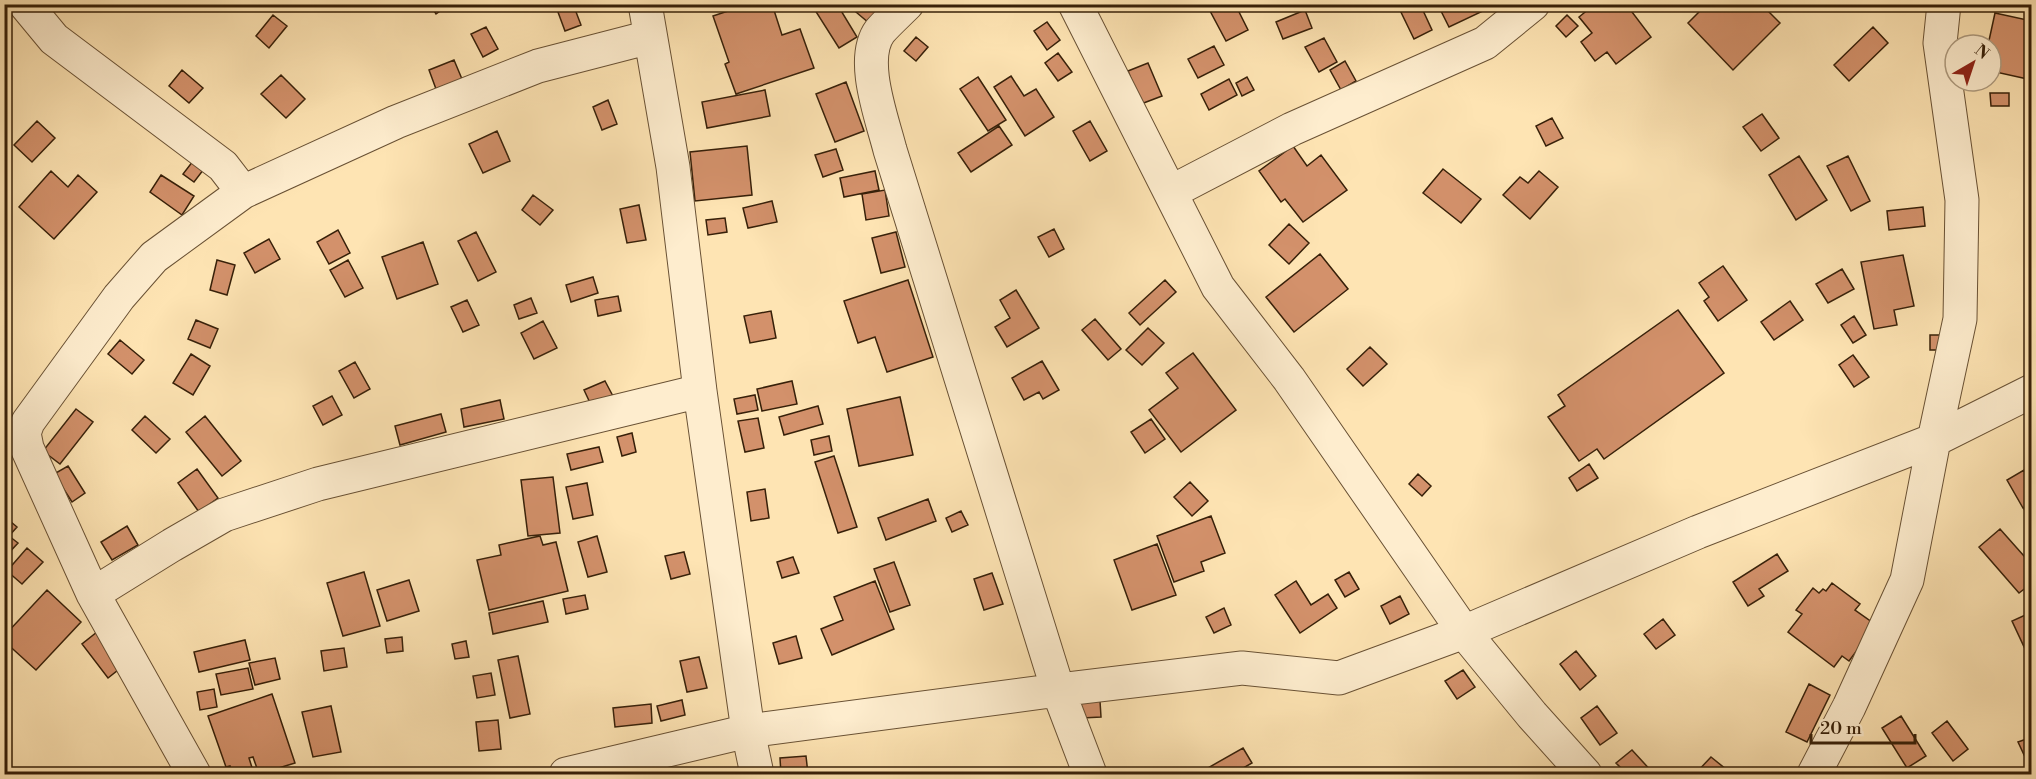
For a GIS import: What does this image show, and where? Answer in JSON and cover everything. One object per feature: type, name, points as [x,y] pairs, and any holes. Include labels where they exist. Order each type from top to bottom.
[{"type":"street","points":[[25,4],[54,39],[223,166],[243,192]]},
{"type":"street","points":[[645,4],[673,168],[700,390],[748,731],[757,774]]},
{"type":"street","points":[[907,4],[879,33],[872,49],[870,69],[890,150],[1058,690],[1090,774]]},
{"type":"street","points":[[1075,4],[1218,287],[1289,379],[1464,632],[1532,716],[1585,774]]},
{"type":"street","points":[[1171,192],[1292,129],[1485,43],[1533,4]]},
{"type":"street","points":[[1814,774],[1850,707],[1907,580],[1960,318],[1962,200],[1940,43],[1944,4]]},
{"type":"street","points":[[194,774],[93,594],[27,448],[24,433],[28,422],[119,297],[154,257],[243,192],[396,122],[538,66],[650,37]]},
{"type":"street","points":[[93,594],[224,515],[318,484],[700,390]]},
{"type":"street","points":[[566,774],[748,731],[1058,690],[1242,668],[1339,678],[1464,632],[1698,532],[1934,440],[2031,391]]},
{"type":"building","points":[[94,4],[108,4],[99,11]]},
{"type":"building","points":[[430,4],[450,4],[436,14]]},
{"type":"building","points":[[555,4],[573,4],[581,25],[565,31]]},
{"type":"building","points":[[725,4],[772,4],[782,35],[800,29],[814,68],[736,94],[725,64],[729,62],[713,16],[728,11]]},
{"type":"building","points":[[817,4],[837,4],[857,37],[839,48],[813,7]]},
{"type":"building","points":[[853,4],[885,4],[869,23],[850,7]]},
{"type":"building","points":[[1217,4],[1235,4],[1248,30],[1226,41],[1209,9]]},
{"type":"building","points":[[1397,4],[1420,4],[1432,30],[1414,39]]},
{"type":"building","points":[[1448,4],[1480,4],[1483,11],[1449,27],[1440,9]]},
{"type":"building","points":[[1595,4],[1626,4],[1651,37],[1616,64],[1607,52],[1595,61],[1581,42],[1592,33],[1579,17]]},
{"type":"building","points":[[1707,4],[1729,4],[1733,9],[1737,4],[1761,4],[1780,23],[1733,70],[1688,23]]},
{"type":"building","points":[[1305,10],[1312,28],[1283,39],[1276,22]]},
{"type":"building","points":[[1995,13],[2032,21],[2032,80],[2003,74],[2003,33],[1991,33]]},
{"type":"building","points":[[273,15],[287,26],[269,48],[256,36]]},
{"type":"building","points":[[1567,15],[1578,26],[1566,37],[1556,26]]},
{"type":"building","points":[[1047,22],[1060,40],[1047,50],[1034,31]]},
{"type":"building","points":[[486,27],[498,49],[483,57],[471,34]]},
{"type":"building","points":[[1873,27],[1888,43],[1849,81],[1834,65]]},
{"type":"building","points":[[916,37],[928,47],[916,61],[904,51]]},
{"type":"building","points":[[1324,38],[1337,62],[1319,72],[1305,47]]},
{"type":"building","points":[[1214,46],[1224,65],[1198,78],[1188,59]]},
{"type":"building","points":[[1058,53],[1072,72],[1058,81],[1045,63]]},
{"type":"building","points":[[454,60],[462,79],[436,89],[429,70]]},
{"type":"building","points":[[1345,61],[1356,81],[1341,90],[1330,70]]},
{"type":"building","points":[[1148,63],[1162,96],[1141,104],[1128,71]]},
{"type":"building","points":[[182,70],[203,88],[189,103],[169,86]]},
{"type":"building","points":[[281,75],[305,99],[286,118],[261,94]]},
{"type":"building","points":[[1011,76],[1024,96],[1036,89],[1054,117],[1025,136],[994,87]]},
{"type":"building","points":[[978,77],[1006,120],[988,131],[960,89]]},
{"type":"building","points":[[1247,77],[1254,90],[1242,96],[1236,83]]},
{"type":"building","points":[[1229,79],[1237,95],[1209,110],[1201,94]]},
{"type":"building","points":[[846,82],[864,131],[835,142],[816,94]]},
{"type":"building","points":[[765,90],[770,116],[707,128],[702,102]]},
{"type":"building","points":[[1990,93],[2009,93],[2009,106],[1991,106]]},
{"type":"building","points":[[608,100],[617,124],[602,130],[593,107]]},
{"type":"building","points":[[1762,114],[1779,138],[1761,151],[1743,127]]},
{"type":"building","points":[[1552,118],[1563,138],[1546,146],[1536,126]]},
{"type":"building","points":[[37,121],[55,138],[32,162],[14,145]]},
{"type":"building","points":[[1090,121],[1107,151],[1090,161],[1073,131]]},
{"type":"building","points":[[999,126],[1012,145],[971,172],[958,153]]},
{"type":"building","points":[[497,131],[510,161],[483,173],[469,144]]},
{"type":"building","points":[[747,146],[752,195],[695,201],[690,152]]},
{"type":"building","points":[[1293,146],[1307,166],[1321,155],[1347,190],[1303,222],[1285,199],[1281,202],[1259,171]]},
{"type":"building","points":[[836,149],[843,170],[823,177],[815,155]]},
{"type":"building","points":[[1799,156],[1827,200],[1796,220],[1769,175]]},
{"type":"building","points":[[1848,156],[1870,201],[1851,211],[1827,166]]},
{"type":"building","points":[[193,161],[204,169],[194,182],[183,174]]},
{"type":"building","points":[[1443,169],[1481,199],[1461,223],[1423,193]]},
{"type":"building","points":[[51,171],[68,187],[78,175],[97,192],[54,239],[19,207]]},
{"type":"building","points":[[875,171],[879,190],[844,197],[840,178]]},
{"type":"building","points":[[1539,171],[1558,187],[1530,219],[1503,195],[1520,177],[1528,183]]},
{"type":"building","points":[[161,175],[194,196],[182,215],[150,192]]},
{"type":"building","points":[[885,190],[889,216],[866,220],[862,194]]},
{"type":"building","points":[[533,195],[553,210],[540,225],[522,210]]},
{"type":"building","points":[[772,201],[777,222],[748,228],[743,208]]},
{"type":"building","points":[[639,205],[646,240],[627,243],[620,209]]},
{"type":"building","points":[[1923,207],[1925,226],[1889,230],[1887,211]]},
{"type":"building","points":[[725,218],[727,232],[708,235],[706,220]]},
{"type":"building","points":[[1289,224],[1309,243],[1289,264],[1269,245]]},
{"type":"building","points":[[1054,229],[1064,249],[1049,257],[1038,237]]},
{"type":"building","points":[[338,230],[350,253],[329,264],[317,242]]},
{"type":"building","points":[[476,232],[496,272],[478,281],[458,241]]},
{"type":"building","points":[[896,232],[905,267],[881,273],[872,238]]},
{"type":"building","points":[[269,239],[280,259],[255,273],[244,253]]},
{"type":"building","points":[[423,242],[438,284],[397,299],[382,257]]},
{"type":"building","points":[[1320,254],[1348,289],[1294,332],[1266,297]]},
{"type":"building","points":[[1903,255],[1914,306],[1894,310],[1897,325],[1874,329],[1861,262]]},
{"type":"building","points":[[217,260],[235,265],[227,295],[210,290]]},
{"type":"building","points":[[348,260],[363,288],[345,297],[330,270]]},
{"type":"building","points":[[1723,266],[1747,300],[1718,321],[1704,301],[1709,297],[1699,283]]},
{"type":"building","points":[[1842,269],[1854,289],[1828,303],[1816,284]]},
{"type":"building","points":[[593,277],[598,293],[571,302],[566,285]]},
{"type":"building","points":[[908,280],[933,357],[887,372],[875,337],[858,343],[844,301]]},
{"type":"building","points":[[1165,280],[1176,292],[1140,325],[1129,313]]},
{"type":"building","points":[[1016,290],[1039,328],[1007,347],[995,327],[1010,318],[1000,300]]},
{"type":"building","points":[[618,296],[621,311],[598,316],[595,300]]},
{"type":"building","points":[[531,298],[537,313],[519,319],[514,305]]},
{"type":"building","points":[[467,300],[479,325],[463,332],[451,307]]},
{"type":"building","points":[[1790,301],[1803,320],[1774,340],[1761,322]]},
{"type":"building","points":[[1678,310],[1724,373],[1604,459],[1597,449],[1579,461],[1548,417],[1565,406],[1558,395]]},
{"type":"building","points":[[771,311],[776,338],[750,343],[744,316]]},
{"type":"building","points":[[1854,316],[1866,335],[1853,343],[1841,325]]},
{"type":"building","points":[[1095,319],[1121,349],[1108,360],[1082,330]]},
{"type":"building","points":[[196,320],[218,329],[210,348],[188,339]]},
{"type":"building","points":[[543,321],[557,348],[534,359],[521,333]]},
{"type":"building","points":[[1148,328],[1164,343],[1142,365],[1126,350]]},
{"type":"building","points":[[1930,335],[1947,335],[1947,350],[1930,350]]},
{"type":"building","points":[[120,340],[144,360],[132,374],[108,354]]},
{"type":"building","points":[[1370,347],[1387,364],[1363,386],[1347,369]]},
{"type":"building","points":[[1193,353],[1236,410],[1181,452],[1149,410],[1178,388],[1166,373]]},
{"type":"building","points":[[191,354],[210,366],[193,395],[173,383]]},
{"type":"building","points":[[1853,355],[1869,377],[1854,387],[1839,365]]},
{"type":"building","points":[[1042,361],[1059,390],[1043,399],[1039,392],[1024,400],[1012,378]]},
{"type":"building","points":[[355,362],[370,389],[354,398],[339,371]]},
{"type":"building","points":[[605,381],[614,398],[592,407],[584,390]]},
{"type":"building","points":[[792,381],[797,404],[762,411],[757,389]]},
{"type":"building","points":[[755,395],[758,410],[737,414],[734,399]]},
{"type":"building","points":[[332,396],[342,415],[323,425],[313,406]]},
{"type":"building","points":[[900,397],[913,455],[859,466],[847,409]]},
{"type":"building","points":[[500,400],[504,419],[464,427],[461,409]]},
{"type":"building","points":[[818,406],[823,424],[784,435],[779,417]]},
{"type":"building","points":[[76,409],[93,422],[60,464],[43,451]]},
{"type":"building","points":[[441,414],[446,432],[400,445],[395,426]]},
{"type":"building","points":[[145,416],[170,439],[156,453],[132,430]]},
{"type":"building","points":[[205,416],[241,461],[222,476],[186,432]]},
{"type":"building","points":[[758,418],[764,448],[745,452],[738,421]]},
{"type":"building","points":[[1151,419],[1165,439],[1145,453],[1131,432]]},
{"type":"building","points":[[632,433],[636,452],[622,456],[617,437]]},
{"type":"building","points":[[829,436],[832,451],[814,455],[811,440]]},
{"type":"building","points":[[599,447],[603,462],[571,470],[567,454]]},
{"type":"building","points":[[834,456],[857,527],[838,533],[815,462]]},
{"type":"building","points":[[1589,464],[1598,478],[1577,491],[1569,478]]},
{"type":"building","points":[[68,466],[85,493],[72,502],[54,474]]},
{"type":"building","points":[[197,469],[218,498],[199,512],[178,483]]},
{"type":"building","points":[[2024,470],[2032,484],[2032,503],[2023,508],[2007,480]]},
{"type":"building","points":[[1418,474],[1431,486],[1422,496],[1409,484]]},
{"type":"building","points":[[553,477],[560,533],[528,536],[521,480]]},
{"type":"building","points":[[1190,482],[1208,501],[1192,516],[1174,497]]},
{"type":"building","points":[[587,483],[593,515],[573,519],[566,487]]},
{"type":"building","points":[[765,489],[769,518],[751,521],[747,492]]},
{"type":"building","points":[[928,499],[936,521],[886,540],[878,518]]},
{"type":"building","points":[[2032,505],[2032,522],[2031,522],[2024,509]]},
{"type":"building","points":[[961,511],[968,525],[952,532],[946,518]]},
{"type":"building","points":[[4,516],[17,527],[9,536],[18,543],[4,558]]},
{"type":"building","points":[[1211,516],[1225,553],[1201,562],[1204,571],[1174,582],[1157,536]]},
{"type":"building","points":[[127,526],[138,545],[112,560],[101,542]]},
{"type":"building","points":[[2000,529],[2032,565],[2032,583],[2019,593],[1979,547]]},
{"type":"building","points":[[540,536],[543,545],[556,542],[568,591],[489,610],[477,560],[501,555],[499,545]]},
{"type":"building","points":[[597,536],[607,572],[588,577],[578,542]]},
{"type":"building","points":[[1157,544],[1176,595],[1132,610],[1114,560]]},
{"type":"building","points":[[27,548],[43,562],[22,584],[7,571]]},
{"type":"building","points":[[684,552],[690,574],[671,579],[665,556]]},
{"type":"building","points":[[1777,554],[1788,571],[1759,589],[1764,596],[1748,606],[1733,582]]},
{"type":"building","points":[[793,557],[799,573],[782,578],[777,562]]},
{"type":"building","points":[[894,562],[910,605],[890,612],[874,569]]},
{"type":"building","points":[[364,572],[380,626],[343,636],[327,583]]},
{"type":"building","points":[[1349,572],[1359,589],[1345,597],[1335,580]]},
{"type":"building","points":[[992,573],[1003,604],[984,610],[974,579]]},
{"type":"building","points":[[409,580],[419,611],[387,621],[377,590]]},
{"type":"building","points":[[875,581],[894,629],[832,655],[821,629],[843,620],[834,597]]},
{"type":"building","points":[[1296,581],[1311,605],[1328,594],[1337,608],[1300,633],[1275,595]]},
{"type":"building","points":[[1832,583],[1860,604],[1855,610],[1876,625],[1849,661],[1842,656],[1834,667],[1788,632],[1802,614],[1796,610],[1813,588],[1819,593],[1823,589],[1826,591]]},
{"type":"building","points":[[47,590],[81,622],[36,670],[4,641],[4,636]]},
{"type":"building","points":[[585,595],[588,609],[566,614],[563,599]]},
{"type":"building","points":[[1400,596],[1409,614],[1390,624],[1381,606]]},
{"type":"building","points":[[543,601],[548,622],[493,634],[489,613]]},
{"type":"building","points":[[1224,608],[1231,625],[1214,633],[1206,617]]},
{"type":"building","points":[[2032,612],[2032,649],[2026,651],[2012,621]]},
{"type":"building","points":[[1663,619],[1675,635],[1656,649],[1644,634]]},
{"type":"building","points":[[97,632],[123,666],[108,678],[82,644]]},
{"type":"building","points":[[796,636],[802,658],[779,664],[773,643]]},
{"type":"building","points":[[402,637],[403,651],[387,653],[385,639]]},
{"type":"building","points":[[245,640],[250,660],[199,672],[194,652]]},
{"type":"building","points":[[466,641],[469,657],[455,659],[452,644]]},
{"type":"building","points":[[344,648],[347,667],[324,671],[321,651]]},
{"type":"building","points":[[1576,651],[1596,676],[1580,690],[1560,664]]},
{"type":"building","points":[[518,656],[530,714],[510,718],[498,660]]},
{"type":"building","points":[[699,657],[707,688],[687,692],[680,661]]},
{"type":"building","points":[[275,658],[280,679],[255,685],[249,663]]},
{"type":"building","points":[[248,668],[253,689],[221,695],[216,674]]},
{"type":"building","points":[[1463,670],[1475,687],[1457,699],[1445,681]]},
{"type":"building","points":[[491,673],[495,695],[477,698],[473,676]]},
{"type":"building","points":[[1809,684],[1830,695],[1807,742],[1786,732]]},
{"type":"building","points":[[214,689],[217,707],[200,710],[197,692]]},
{"type":"building","points":[[272,694],[295,763],[259,774],[253,757],[249,758],[254,774],[233,774],[230,766],[226,767],[208,716]]},
{"type":"building","points":[[682,700],[685,715],[661,721],[657,706]]},
{"type":"building","points":[[1100,701],[1101,717],[1082,718],[1080,703]]},
{"type":"building","points":[[651,704],[652,723],[615,727],[613,708]]},
{"type":"building","points":[[331,706],[341,752],[313,757],[302,712]]},
{"type":"building","points":[[1597,706],[1617,733],[1600,745],[1581,718]]},
{"type":"building","points":[[1901,716],[1926,756],[1907,768],[1882,728]]},
{"type":"building","points":[[498,720],[501,749],[479,751],[476,722]]},
{"type":"building","points":[[1947,721],[1968,749],[1953,761],[1932,733]]},
{"type":"building","points":[[2032,737],[2032,772],[2018,742]]},
{"type":"building","points":[[1243,748],[1252,763],[1233,774],[1208,774],[1206,769]]},
{"type":"building","points":[[1632,750],[1654,774],[1627,774],[1616,763]]},
{"type":"building","points":[[806,756],[808,774],[781,774],[780,758]]},
{"type":"building","points":[[1711,757],[1732,774],[1695,774]]}]
